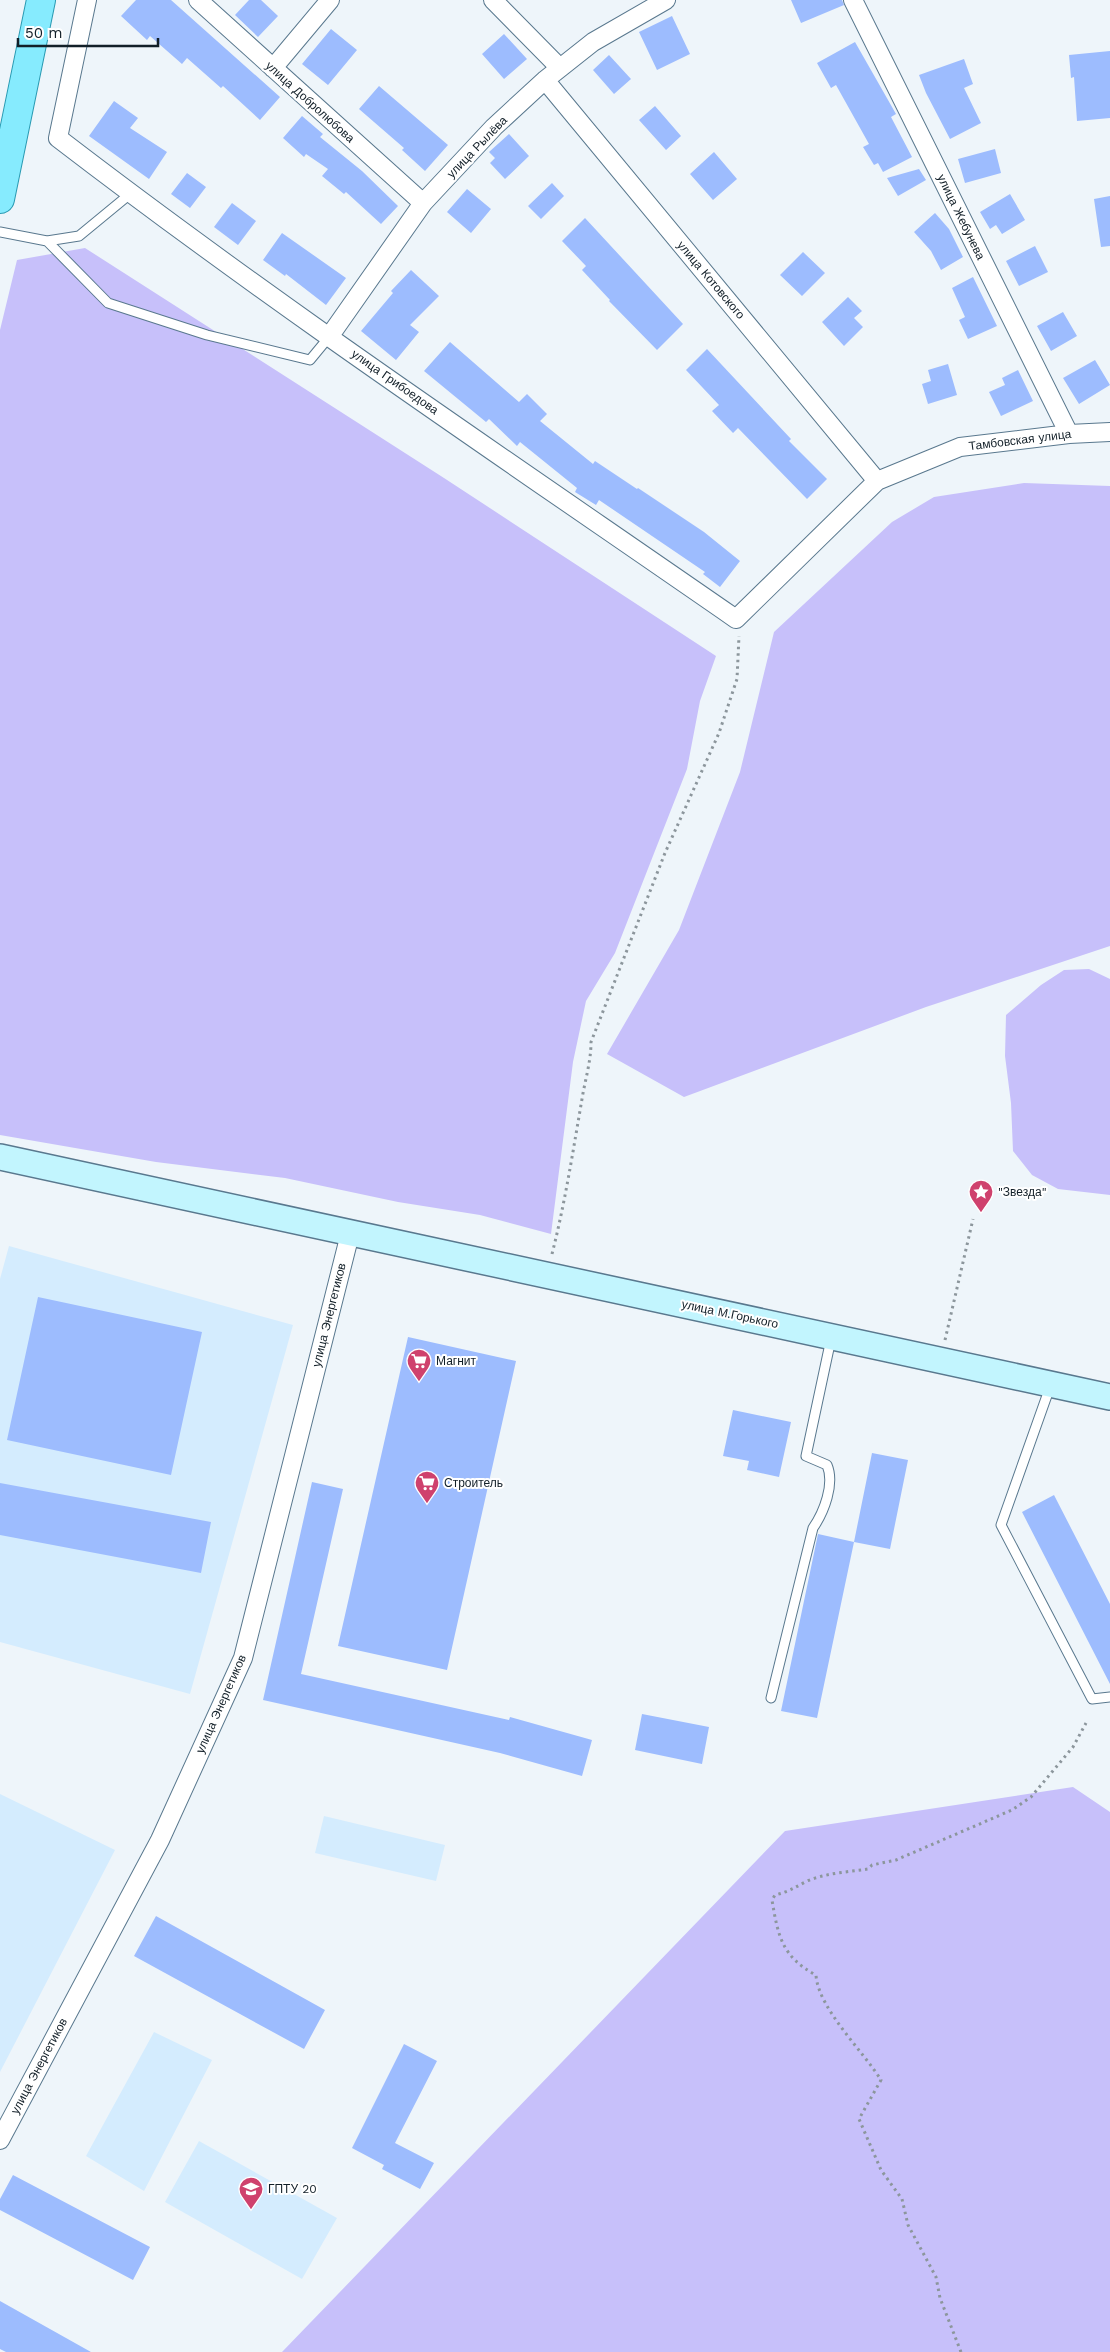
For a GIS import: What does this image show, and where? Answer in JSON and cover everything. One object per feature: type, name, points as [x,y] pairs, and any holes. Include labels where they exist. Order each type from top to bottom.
[{"type":"main road","points":[[0,199],[40,0]]},
{"type":"main road","name":"улица М.Горького","points":[[0,1157],[1110,1397]]},
{"type":"street","name":"улица Грибоедова","points":[[87,0],[58,138],[130,194],[329,337],[736,620]]},
{"type":"street","name":"улица Добролюбова","points":[[198,0],[423,203]]},
{"type":"street","points":[[273,68],[330,0]]},
{"type":"street","points":[[493,0],[560,68]]},
{"type":"street","name":"улица Рылёва","points":[[329,337],[423,203],[494,127],[545,80],[593,42],[666,0]]},
{"type":"street","name":"улица Жебунева","points":[[853,0],[1068,434]]},
{"type":"street","name":"улица Котовского","points":[[545,80],[876,481]]},
{"type":"street","name":"Тамбовская улица","points":[[876,481],[960,448],[1068,434],[1110,432]]},
{"type":"street","points":[[736,620],[876,481]]},
{"type":"street","name":"улица Энергетиков","points":[[0,2140],[160,1840],[243,1658],[350,1234]]},
{"type":"lane","points":[[0,232],[47,241],[79,236],[130,194]]},
{"type":"lane","points":[[47,241],[108,303],[207,335],[310,360],[329,337]]},
{"type":"lane","points":[[771,1698],[813,1528],[822,1515],[831,1474],[827,1465],[806,1456],[832,1336]]},
{"type":"lane","points":[[1051,1384],[1001,1525],[1092,1699],[1110,1697]]},
{"type":"path","points":[[552,1255],[569,1184],[585,1077],[591,1057],[591,1042],[686,804],[719,733],[739,669],[739,637],[736,620]]},
{"type":"path","points":[[940,1360],[973,1218]]},
{"type":"path","points":[[961,2352],[940,2298],[936,2277],[908,2225],[902,2199],[881,2170],[859,2119],[881,2080],[869,2061],[841,2027],[817,1988],[816,1975],[802,1968],[786,1952],[777,1930],[772,1900],[775,1895],[790,1892],[808,1881],[828,1875],[868,1869],[872,1865],[896,1860],[1012,1810],[1031,1797],[1073,1747],[1086,1723]]},
{"type":"shaded area","points":[[85,248],[444,478],[716,656],[700,701],[687,769],[615,953],[586,1001],[573,1062],[551,1234],[480,1215],[398,1202],[285,1178],[156,1162],[0,1135],[0,330],[17,260]]},
{"type":"shaded area","points":[[1024,483],[1110,486],[1110,946],[926,1007],[684,1097],[607,1054],[679,930],[740,772],[774,632],[892,522],[934,497]]},
{"type":"shaded area","points":[[1089,969],[1110,979],[1110,1195],[1058,1189],[1032,1175],[1013,1151],[1011,1103],[1005,1056],[1006,1015],[1041,985],[1064,970]]},
{"type":"shaded area","points":[[9,1246],[293,1325],[190,1694],[0,1642],[0,1279]]},
{"type":"shaded area","points":[[1073,1787],[1110,1812],[1110,2352],[282,2352],[785,1831]]},
{"type":"shaded area","points":[[0,1794],[115,1850],[0,2072]]},
{"type":"shaded area","points":[[324,1816],[445,1845],[436,1881],[315,1853]]},
{"type":"shaded area","points":[[154,2032],[212,2060],[144,2191],[86,2156]]},
{"type":"shaded area","name":"ГПТУ 20","points":[[199,2141],[337,2218],[302,2279],[165,2202]]},
{"type":"building","points":[[136,0],[171,0],[280,97],[260,120],[223,86],[221,88],[187,58],[182,64],[150,36],[147,40],[121,16]]},
{"type":"building","points":[[249,0],[261,0],[278,16],[258,37],[235,15]]},
{"type":"building","points":[[791,0],[842,0],[844,5],[801,23]]},
{"type":"building","points":[[672,16],[690,54],[657,70],[639,32]]},
{"type":"building","points":[[331,29],[357,50],[328,85],[302,64]]},
{"type":"building","points":[[504,34],[527,59],[504,79],[482,54]]},
{"type":"building","points":[[855,42],[896,114],[891,117],[912,157],[883,172],[878,163],[874,165],[863,147],[869,144],[836,85],[831,88],[817,63]]},
{"type":"building","points":[[1110,51],[1110,118],[1077,121],[1074,77],[1071,78],[1069,55]]},
{"type":"building","points":[[609,55],[631,79],[614,94],[593,70]]},
{"type":"building","points":[[964,59],[973,84],[964,88],[981,123],[950,139],[926,93],[919,75]]},
{"type":"building","points":[[379,86],[448,145],[425,171],[402,150],[404,148],[359,109]]},
{"type":"building","points":[[114,101],[138,118],[130,128],[167,152],[149,179],[89,136]]},
{"type":"building","points":[[655,106],[681,136],[666,150],[639,120]]},
{"type":"building","points":[[302,116],[323,134],[320,137],[362,171],[398,206],[381,224],[346,192],[344,194],[322,176],[328,169],[306,154],[304,157],[283,138]]},
{"type":"building","points":[[509,134],[529,156],[505,179],[490,163],[495,158],[489,152]]},
{"type":"building","points":[[995,149],[1001,173],[965,183],[958,159]]},
{"type":"building","points":[[714,152],[737,179],[713,200],[690,174]]},
{"type":"building","points":[[919,169],[926,180],[898,196],[887,178]]},
{"type":"building","points":[[187,173],[206,187],[190,208],[171,194]]},
{"type":"building","points":[[552,183],[564,196],[541,219],[528,206]]},
{"type":"building","points":[[467,189],[491,209],[471,233],[447,212]]},
{"type":"building","points":[[1010,194],[1025,220],[1002,234],[996,225],[990,229],[980,212]]},
{"type":"building","points":[[1110,196],[1110,246],[1101,247],[1094,199]]},
{"type":"building","points":[[232,203],[256,221],[238,245],[214,227]]},
{"type":"building","points":[[935,213],[949,229],[963,257],[941,270],[931,251],[914,232]]},
{"type":"building","points":[[585,218],[683,324],[657,350],[609,301],[582,270],[586,266],[562,241]]},
{"type":"building","points":[[282,233],[346,278],[326,305],[286,274],[285,276],[263,260]]},
{"type":"building","points":[[1035,246],[1048,272],[1019,286],[1006,261]]},
{"type":"building","points":[[803,252],[825,273],[802,296],[780,275]]},
{"type":"building","points":[[411,270],[439,296],[410,325],[419,332],[396,360],[361,331],[393,293],[391,291]]},
{"type":"building","points":[[973,277],[997,326],[968,339],[959,320],[965,317],[952,288]]},
{"type":"building","points":[[848,297],[862,311],[854,318],[863,327],[844,346],[822,322]]},
{"type":"building","points":[[1063,312],[1077,336],[1051,351],[1037,326]]},
{"type":"building","points":[[450,342],[519,402],[527,394],[547,414],[540,421],[593,464],[595,461],[638,488],[704,532],[740,561],[720,587],[703,574],[705,572],[599,500],[596,505],[575,492],[577,488],[520,442],[517,446],[489,419],[486,422],[424,371]]},
{"type":"building","points":[[707,349],[791,439],[789,441],[827,479],[807,499],[738,428],[733,433],[712,411],[719,405],[686,370]]},
{"type":"building","points":[[1095,360],[1110,385],[1079,404],[1063,378]]},
{"type":"building","points":[[948,364],[957,395],[928,404],[922,384],[931,381],[928,370]]},
{"type":"building","points":[[1018,370],[1033,401],[1001,416],[989,392],[1005,385],[1002,378]]},
{"type":"building","points":[[38,1297],[202,1332],[171,1475],[7,1440]]},
{"type":"building","name":"Строитель","points":[[408,1337],[516,1361],[447,1670],[338,1646]]},
{"type":"building","points":[[733,1410],[791,1422],[779,1477],[747,1470],[749,1461],[723,1456]]},
{"type":"building","points":[[872,1453],[908,1460],[890,1549],[854,1542]]},
{"type":"building","points":[[312,1482],[343,1489],[301,1674],[509,1720],[510,1717],[592,1740],[582,1776],[500,1753],[263,1700]]},
{"type":"building","points":[[0,1483],[211,1522],[201,1573],[0,1535]]},
{"type":"building","points":[[1054,1495],[1110,1604],[1110,1684],[1022,1512]]},
{"type":"building","points":[[818,1534],[854,1542],[817,1718],[781,1711]]},
{"type":"building","points":[[642,1714],[709,1727],[702,1764],[635,1750]]},
{"type":"building","points":[[156,1916],[325,2010],[304,2049],[134,1956]]},
{"type":"building","points":[[404,2044],[437,2061],[395,2143],[434,2163],[420,2189],[382,2169],[384,2165],[352,2148]]},
{"type":"building","points":[[13,2175],[150,2247],[133,2280],[0,2210],[0,2199]]},
{"type":"building","points":[[0,2301],[91,2352],[6,2352],[0,2349]]},
{"type":"place","name":"\"Звезда\"","points":[[981,1213]]},
{"type":"place","name":"Магнит","points":[[419,1382]]},
{"type":"place","name":"Строитель","points":[[427,1504]]},
{"type":"place","name":"ГПТУ 20","points":[[251,2210]]}]
